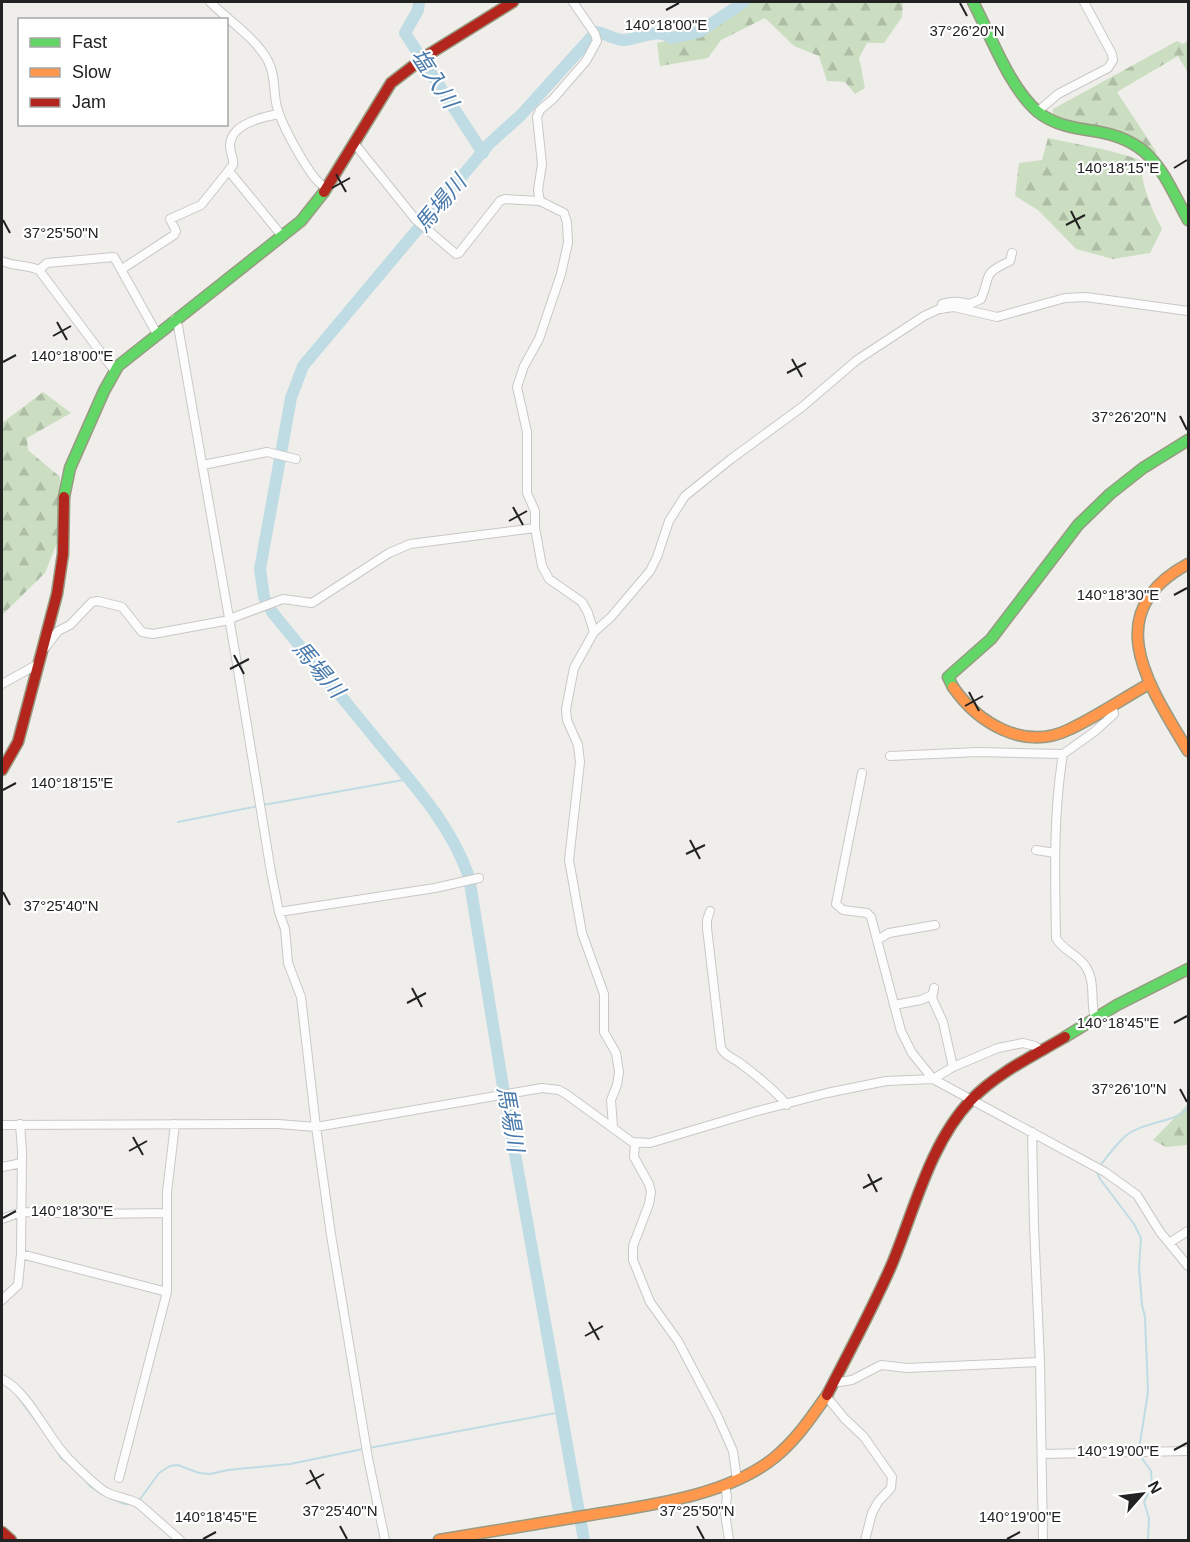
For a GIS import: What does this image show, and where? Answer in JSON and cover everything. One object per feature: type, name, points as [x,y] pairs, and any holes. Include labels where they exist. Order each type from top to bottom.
[{"type":"street","points":[[210,2],[227,18]]},
{"type":"street","points":[[2,770],[18,742],[63,558],[64,495],[68,469],[114,370],[300,221],[327,188],[386,91],[404,72],[513,2]]},
{"type":"street","points":[[540,201],[538,190],[542,164],[537,117],[540,110],[554,99],[586,61],[597,42],[595,34],[573,2]]},
{"type":"street","points":[[973,2],[1015,81],[1037,112],[1061,126],[1121,138],[1137,145],[1153,159],[1188,220]]},
{"type":"street","points":[[1037,112],[1058,94],[1108,68],[1113,60],[1084,2]]},
{"type":"street","points":[[228,19],[257,46],[268,62],[274,81],[275,100],[279,114],[294,146],[312,174],[320,186],[327,188]]},
{"type":"street","points":[[122,269],[174,235],[176,231],[170,219],[201,205],[233,165],[230,147],[234,135],[250,121],[279,114]]},
{"type":"street","points":[[354,143],[416,220],[451,251],[459,253],[500,201],[506,199],[540,201],[564,213],[568,243],[561,274],[539,339],[524,366],[517,387],[525,418],[528,448],[526,487],[535,511],[540,559],[549,579],[582,602],[594,632]]},
{"type":"street","points":[[229,171],[282,237]]},
{"type":"street","points":[[942,309],[942,304],[946,302],[958,301],[970,304],[981,299],[988,276],[994,269],[1010,261],[1012,254]]},
{"type":"street","points":[[39,270],[47,263],[110,256],[116,258],[157,334]]},
{"type":"street","points":[[2,261],[11,265],[22,264],[39,270],[114,370]]},
{"type":"street","points":[[613,1127],[611,1100],[619,1071],[616,1053],[604,1032],[604,994],[582,933],[568,860],[580,762],[579,750],[567,720],[566,709],[574,668],[594,632],[611,617],[650,571],[669,521],[685,496],[872,349],[924,316],[942,309],[954,307],[997,317],[1065,298],[1086,297],[1188,311]]},
{"type":"street","points":[[175,319],[203,465],[279,912],[286,934],[288,963],[301,997],[316,1127],[353,1365],[385,1540]]},
{"type":"street","points":[[1149,684],[1067,731],[1030,738],[991,727],[974,714],[950,685],[948,677],[991,639],[1078,525],[1110,494],[1188,440]]},
{"type":"street","points":[[203,465],[267,452],[296,459]]},
{"type":"street","points":[[41,650],[46,648],[58,631],[70,625],[92,602],[98,601],[122,607],[142,632],[148,634],[225,621],[288,599],[317,602],[389,553],[410,544],[535,528]]},
{"type":"street","points":[[1188,564],[1166,576],[1155,587],[1146,601],[1136,627],[1139,656],[1149,684],[1188,751]]},
{"type":"street","points":[[2,684],[38,664]]},
{"type":"street","points":[[890,756],[978,752],[1063,754],[1094,732],[1114,714],[1112,706]]},
{"type":"street","points":[[1063,754],[1057,795],[1056,938],[1086,966],[1091,978],[1092,1009],[1095,1018]]},
{"type":"street","points":[[862,773],[836,904],[843,910],[863,911],[870,915],[894,1005],[908,1046],[933,1079],[1105,1172],[1137,1195],[1160,1233],[1188,1266]]},
{"type":"street","points":[[1036,850],[1055,853]]},
{"type":"street","points":[[279,912],[435,888],[479,878]]},
{"type":"street","points":[[710,911],[707,928],[721,1048],[725,1054],[738,1061],[787,1105]]},
{"type":"street","points":[[877,940],[889,933],[935,925]]},
{"type":"street","points":[[439,1540],[607,1512],[709,1492],[764,1465],[790,1444],[814,1416],[826,1396],[891,1266],[938,1147],[956,1118],[971,1100],[998,1077],[1095,1018],[1188,969]]},
{"type":"street","points":[[894,1005],[921,1000],[933,991],[953,1067]]},
{"type":"street","points":[[2,1125],[278,1124],[316,1127],[542,1088],[559,1090],[635,1143],[656,1142],[754,1112],[827,1093],[886,1081],[933,1079],[990,1050],[1016,1044],[1035,1046],[1042,1051]]},
{"type":"street","points":[[2,1300],[18,1285],[21,1254],[20,1124]]},
{"type":"street","points":[[119,1478],[167,1292],[167,1192],[175,1124]]},
{"type":"street","points":[[1032,1132],[1043,1540]]},
{"type":"street","points":[[635,1143],[634,1157],[651,1192],[649,1204],[633,1246],[633,1260],[650,1302],[678,1341],[717,1414],[733,1451],[737,1480]]},
{"type":"street","points":[[2,1167],[22,1163]]},
{"type":"street","points":[[2,1219],[21,1212],[167,1213]]},
{"type":"street","points":[[1169,1243],[1188,1231]]},
{"type":"street","points":[[21,1254],[167,1292]]},
{"type":"street","points":[[833,1383],[852,1380],[881,1365],[907,1368],[1040,1362]]},
{"type":"street","points":[[2,1379],[17,1390],[64,1454],[99,1488],[109,1494],[133,1500],[180,1540]]},
{"type":"street","points":[[826,1396],[864,1437],[892,1477],[891,1488],[875,1506],[865,1540]]},
{"type":"street","points":[[1042,1454],[1188,1451]]},
{"type":"street","points":[[725,1486],[727,1500],[725,1513],[729,1540]]},
{"type":"street","points":[[2,1532],[11,1540]]},
{"type":"green space","points":[[751,2],[903,2],[902,17],[884,43],[867,43],[859,58],[865,88],[855,94],[845,82],[827,81],[819,56],[794,46],[765,18],[721,40],[708,58],[660,66],[657,43],[705,31]]},
{"type":"green space","points":[[1177,41],[1183,44],[1188,41],[1188,73],[1178,56],[1117,92],[1157,153],[1125,134],[1052,120],[1053,109]]},
{"type":"green space","points":[[1048,138],[1106,150],[1140,160],[1147,196],[1162,229],[1150,253],[1113,259],[1076,249],[1038,210],[1015,196],[1019,163],[1042,160]]},
{"type":"green space","points":[[43,392],[71,413],[27,438],[28,450],[60,477],[59,538],[45,573],[2,615],[2,423]]},
{"type":"green space","points":[[1188,1104],[1188,1145],[1166,1147],[1153,1140]]},
{"type":"waterway","name":"塩入川","points":[[419,2],[418,10],[405,33],[483,153]]},
{"type":"waterway","name":"馬場川","points":[[584,1540],[503,1087],[469,877],[452,840],[430,806],[272,612],[264,597],[260,569],[291,398],[303,366],[489,144],[521,115],[596,32],[624,40],[655,34],[671,38],[699,32],[744,2]]},
{"type":"waterway","points":[[263,805],[409,779]]},
{"type":"waterway","points":[[178,822],[258,806]]},
{"type":"waterway","points":[[1099,1167],[1128,1134],[1176,1116],[1188,1107]]},
{"type":"waterway","points":[[1097,1172],[1134,1224],[1141,1238],[1139,1268],[1145,1317],[1148,1392],[1140,1443],[1141,1457],[1151,1471],[1152,1485],[1144,1502],[1149,1518],[1148,1540]]},
{"type":"waterway","points":[[15,1393],[44,1432]]},
{"type":"waterway","points":[[369,1448],[561,1412]]},
{"type":"waterway","points":[[138,1502],[159,1473],[170,1466],[178,1465],[199,1473],[210,1474],[290,1464],[363,1449]]},
{"type":"waterway","points":[[57,1451],[61,1458],[74,1468]]},
{"type":"waterway","points":[[86,1481],[102,1494]]},
{"type":"waterway","points":[[110,1498],[125,1504],[133,1504]]},
{"type":"traffic: fast","points":[[973,2],[1009,75],[1038,112],[1057,123],[1114,135],[1143,150],[1162,173],[1188,220]]},
{"type":"traffic: fast","points":[[64,497],[70,468],[104,391],[118,366],[301,221],[324,192]]},
{"type":"traffic: fast","points":[[953,687],[948,677],[991,639],[1078,525],[1110,494],[1143,468],[1188,440]]},
{"type":"traffic: fast","points":[[1065,1037],[1117,1005],[1188,969]]},
{"type":"traffic: slow","points":[[1188,564],[1160,583],[1144,605],[1138,628],[1140,652],[1147,677],[1188,751]]},
{"type":"traffic: slow","points":[[953,687],[975,712],[989,722],[1003,730],[1035,737],[1051,736],[1068,730],[1149,684]]},
{"type":"traffic: slow","points":[[439,1540],[658,1504],[708,1491],[732,1482],[774,1458],[803,1428],[827,1395]]},
{"type":"traffic: jam","points":[[324,192],[391,83],[426,56],[513,2]]},
{"type":"traffic: jam","points":[[2,770],[18,742],[57,594],[63,554],[64,497]]},
{"type":"traffic: jam","points":[[827,1395],[885,1280],[924,1178],[944,1136],[981,1090],[1065,1037]]},
{"type":"traffic: jam","points":[[2,1532],[11,1540]]}]
